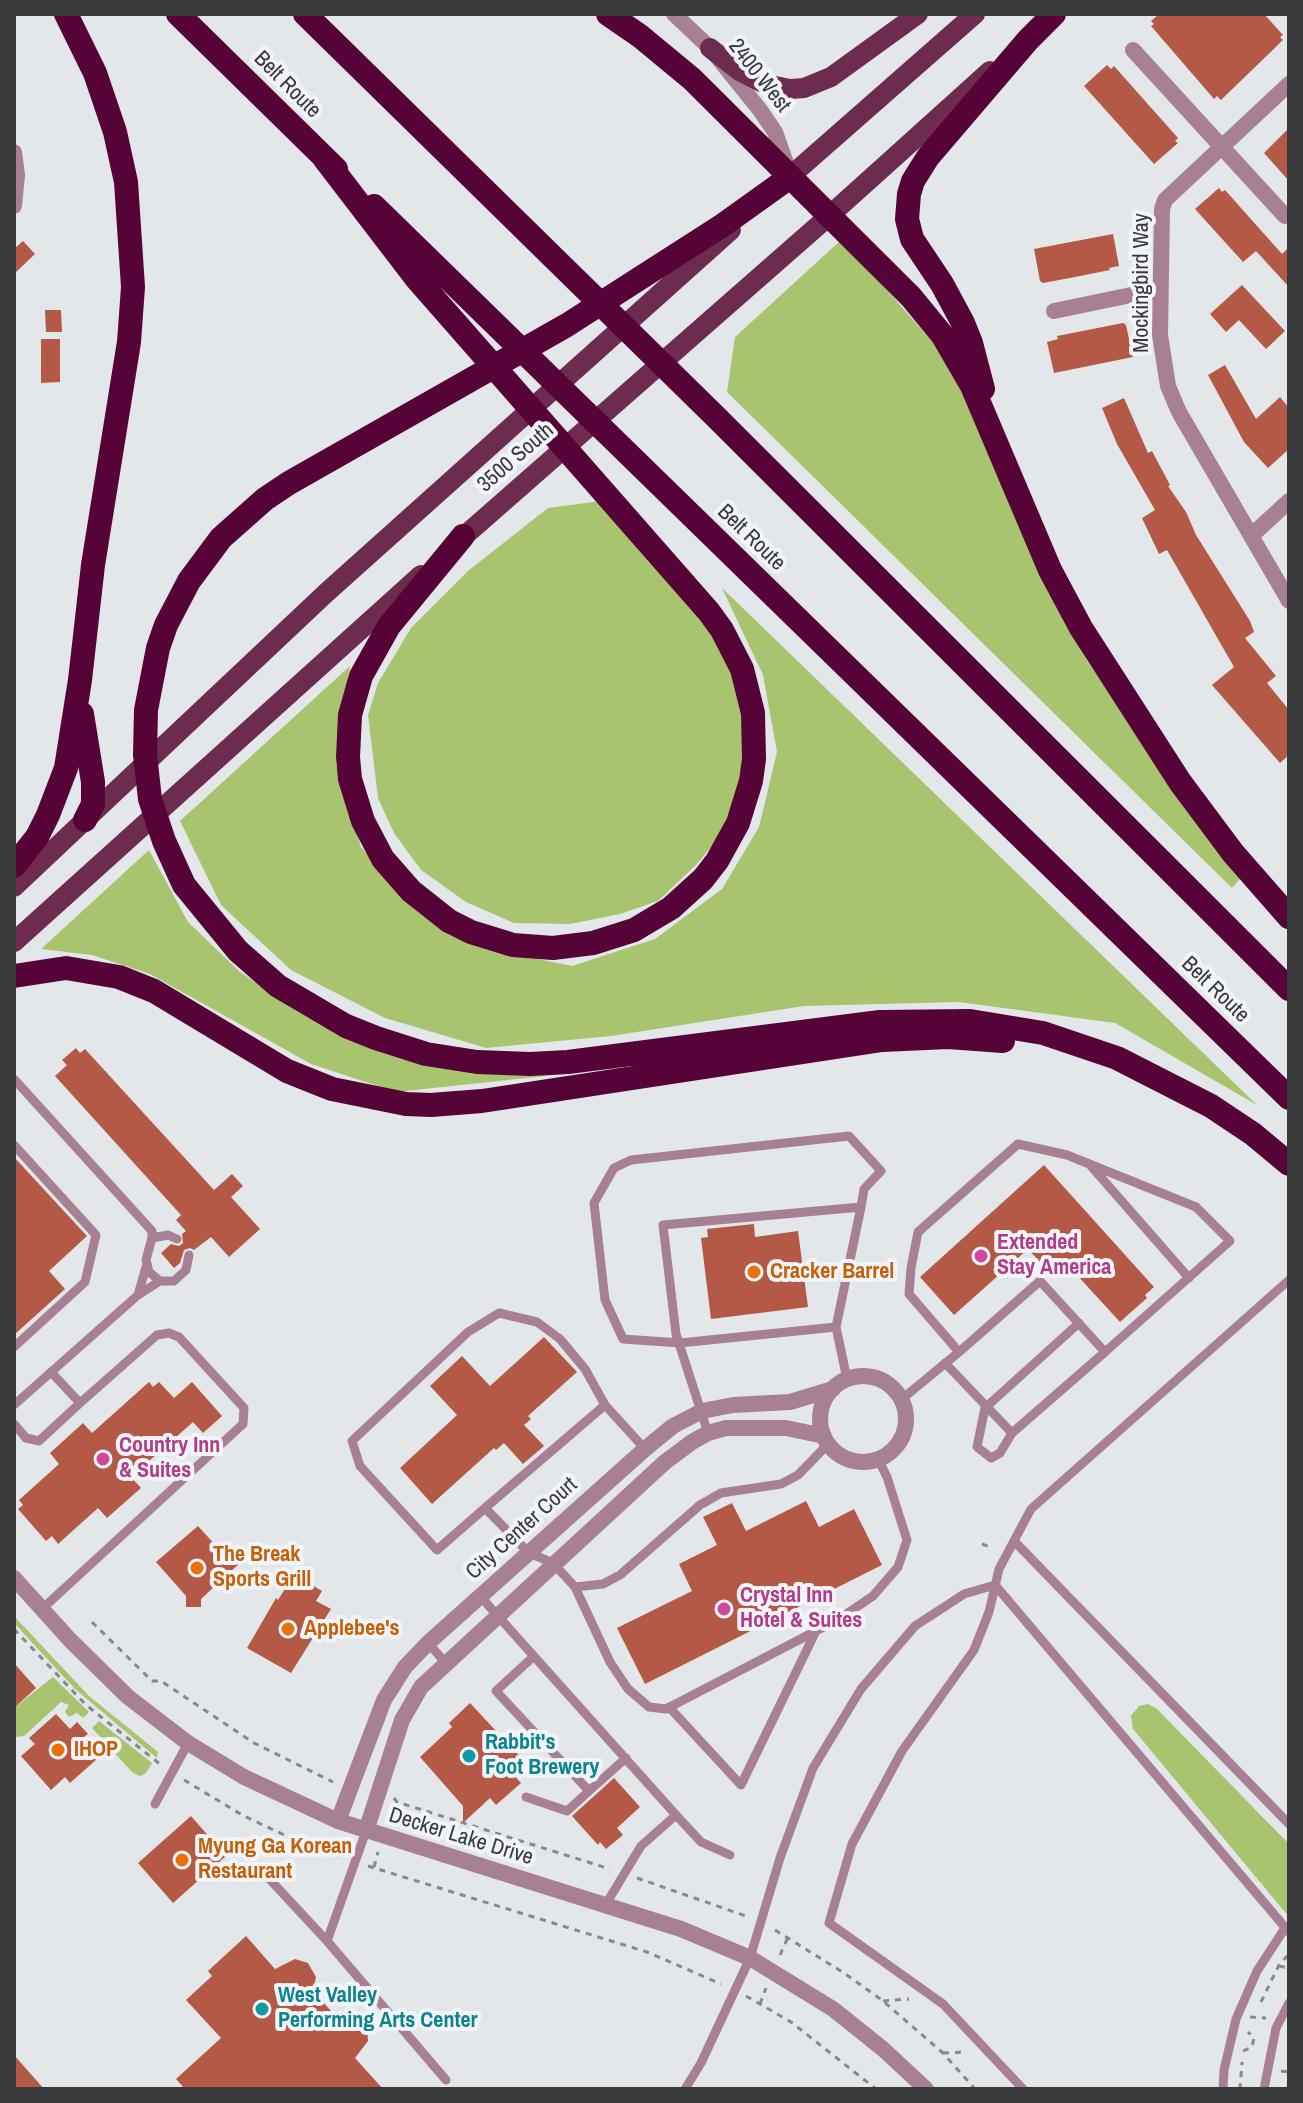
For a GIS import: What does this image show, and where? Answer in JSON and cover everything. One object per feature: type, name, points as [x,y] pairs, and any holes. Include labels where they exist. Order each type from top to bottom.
[{"type":"highway","points":[[14,866],[37,837],[66,768],[93,565],[129,342],[133,287],[126,182],[115,132],[95,73],[66,14]]},
{"type":"highway","name":"Belt Route","points":[[178,14],[1289,1098]]},
{"type":"highway","points":[[305,14],[716,417],[1289,989]]},
{"type":"highway","points":[[608,14],[676,64],[927,316],[956,357],[986,415],[1044,556],[1081,628],[1189,794],[1233,853],[1289,917]]},
{"type":"highway","points":[[986,415],[978,367],[963,323],[912,239],[907,219],[909,194],[928,157],[1054,14]]},
{"type":"highway","points":[[324,158],[385,240],[709,612],[733,649],[753,713],[754,759],[746,802],[738,823],[703,879],[688,894],[653,920],[614,938],[553,948],[513,945],[471,932],[449,921],[396,876],[372,840],[355,800],[349,768],[348,735],[361,676],[389,626],[463,536]]},
{"type":"highway","points":[[790,177],[723,225],[567,325],[265,499],[221,538],[176,603],[158,648],[146,710],[147,778],[156,821],[184,885],[238,951],[260,972],[298,999],[376,1038],[452,1059],[503,1064],[568,1062],[880,1022],[940,1019],[1007,1026],[1079,1044],[1154,1075],[1253,1134],[1289,1164]]},
{"type":"highway","points":[[80,680],[83,734],[93,782],[93,804],[85,820]]},
{"type":"highway","points":[[14,976],[66,968],[119,977],[154,991],[265,1060],[298,1076],[356,1096],[406,1104],[482,1101],[882,1040],[926,1037],[986,1039],[1061,1052],[1129,1071],[1189,1095]]},
{"type":"main road","points":[[710,48],[738,70],[765,84],[777,88],[804,88],[831,77],[918,14]]},
{"type":"main road","name":"3500 South","points":[[14,887],[419,508],[975,14]]},
{"type":"main road","name":"3500 South","points":[[14,942],[463,536],[829,216],[1054,14]]},
{"type":"street","name":"2400 West","points":[[674,14],[710,48],[775,132],[790,177]]},
{"type":"street","points":[[1133,50],[1285,216]]},
{"type":"street","name":"Mockingbird Way","points":[[1289,84],[1175,187],[1162,204],[1160,289],[1160,335],[1173,400],[1289,601]]},
{"type":"street","points":[[14,152],[17,175],[14,206]]},
{"type":"street","points":[[1054,311],[1160,289]]},
{"type":"street","points":[[1251,536],[1289,501]]},
{"type":"street","name":"City Center Court","points":[[338,1821],[384,1700],[405,1667],[480,1596],[673,1426],[702,1411],[733,1405],[790,1402],[840,1384],[872,1377],[894,1389],[902,1399]]},
{"type":"street","points":[[826,1440],[821,1423],[822,1410],[840,1384]]},
{"type":"street","points":[[878,1459],[897,1445],[903,1435],[906,1411],[902,1399]]},
{"type":"street","name":"City Center Court","points":[[366,1831],[407,1709],[421,1687],[678,1451],[708,1433],[742,1427],[786,1428],[826,1440],[841,1455],[853,1460],[878,1459]]},
{"type":"street","name":"Decker Lake Drive","points":[[14,1578],[89,1660],[128,1697],[188,1743],[270,1791],[366,1831],[606,1904],[681,1929],[750,1958],[833,2009],[926,2089]]},
{"type":"lane","points":[[14,1079],[152,1231],[138,1295]]},
{"type":"lane","points":[[836,1327],[680,1343],[623,1339],[605,1300],[594,1203],[614,1168],[631,1160],[849,1136],[881,1171],[864,1189],[836,1327],[840,1384]]},
{"type":"lane","points":[[959,1352],[909,1294],[918,1232],[1018,1144],[1067,1155],[1196,1207],[1230,1241],[1012,1433],[1000,1453],[991,1458],[985,1455],[977,1447],[985,1408],[1079,1323]]},
{"type":"lane","points":[[14,1145],[96,1235],[85,1282],[14,1347]]},
{"type":"lane","points":[[1090,1164],[1189,1278]]},
{"type":"lane","points":[[708,1433],[680,1343],[663,1225],[861,1207]]},
{"type":"lane","points":[[152,1238],[168,1235],[177,1239]]},
{"type":"lane","points":[[146,1267],[154,1278],[166,1282],[181,1276],[186,1270],[189,1255]]},
{"type":"lane","points":[[1023,2089],[943,2004],[829,1923],[852,1844],[902,1751],[974,1650],[989,1612],[999,1569],[1031,1509],[1289,1280]]},
{"type":"lane","points":[[14,1405],[138,1295],[160,1281]]},
{"type":"lane","points":[[902,1399],[1040,1281],[1105,1352]]},
{"type":"lane","points":[[605,1405],[437,1550],[360,1466],[352,1441],[468,1332],[499,1313],[537,1322],[560,1339],[585,1369],[605,1405],[645,1449]]},
{"type":"lane","points":[[14,1424],[26,1438],[39,1441],[157,1335],[169,1333],[179,1337],[244,1408],[243,1424],[42,1609]]},
{"type":"lane","points":[[945,1363],[1012,1433]]},
{"type":"lane","points":[[51,1372],[80,1403]]},
{"type":"lane","points":[[575,1587],[603,1584],[620,1575],[700,1505],[721,1493],[781,1484],[798,1475],[826,1440]]},
{"type":"lane","points":[[485,1508],[529,1553],[553,1563],[575,1587],[610,1662],[628,1689],[649,1707],[669,1707],[816,1631],[873,1596],[898,1567],[907,1540],[887,1477],[878,1459]]},
{"type":"lane","points":[[1015,1542],[1289,1824]]},
{"type":"lane","points":[[995,1585],[1287,1930],[1257,1971],[1236,2019],[1224,2070],[1223,2089]]},
{"type":"lane","points":[[685,2089],[701,2063],[750,1958],[780,1858],[813,1768],[861,1689],[915,1626],[964,1594],[995,1585]]},
{"type":"lane","points":[[480,1596],[701,1842],[730,1855]]},
{"type":"lane","points":[[669,1707],[741,1785],[816,1631]]},
{"type":"lane","points":[[428,1643],[445,1662]]},
{"type":"lane","points":[[534,1656],[496,1691],[589,1791]]},
{"type":"lane","points":[[155,1804],[188,1743]]},
{"type":"lane","points":[[526,1797],[567,1811],[626,1758]]},
{"type":"lane","points":[[606,1904],[641,1846],[676,1815]]},
{"type":"lane","points":[[327,1941],[366,1831]]},
{"type":"lane","points":[[262,1871],[327,1941],[446,2080]]},
{"type":"lane","points":[[1264,2089],[1276,2028],[1289,2003]]},
{"type":"path","points":[[989,1537],[989,1545]]},
{"type":"path","points":[[92,1622],[152,1681],[161,1681],[254,1743],[333,1782]]},
{"type":"path","points":[[14,1629],[85,1704],[155,1761]]},
{"type":"path","points":[[179,1778],[244,1816],[295,1840],[337,1855]]},
{"type":"path","points":[[394,1798],[397,1802],[742,1914]]},
{"type":"path","points":[[374,1868],[376,1860]]},
{"type":"path","points":[[364,1865],[647,1952],[715,1981]]},
{"type":"path","points":[[781,1933],[883,2001],[943,2053],[975,2089]]},
{"type":"path","points":[[783,1947],[788,1937]]},
{"type":"path","points":[[1260,2004],[1279,1965],[1289,1954]]},
{"type":"path","points":[[1279,1965],[1289,1968]]},
{"type":"path","points":[[760,2004],[763,1997]]},
{"type":"path","points":[[883,2001],[909,1999]]},
{"type":"path","points":[[755,2001],[802,2030],[876,2089]]},
{"type":"path","points":[[1242,2035],[1248,2032],[1254,2038],[1252,2047],[1243,2051]]},
{"type":"path","points":[[1239,2046],[1243,2051],[1240,2089]]},
{"type":"path","points":[[943,2053],[965,2052]]},
{"type":"path","points":[[1288,2089],[1289,2074]]},
{"type":"green space","points":[[840,241],[952,364],[1028,543],[1086,659],[1240,879],[1232,888],[727,392],[735,337]]},
{"type":"green space","points":[[601,501],[709,628],[743,697],[747,758],[734,804],[717,840],[658,901],[620,914],[570,924],[514,923],[466,902],[421,870],[394,833],[378,798],[368,715],[378,683],[411,628],[468,571],[548,508]]},
{"type":"green space","points":[[722,588],[1257,1105],[1115,1023],[959,1002],[804,1006],[611,1036],[486,1048],[385,1018],[291,970],[221,905],[180,821],[350,666],[336,764],[361,847],[413,908],[479,947],[572,966],[655,939],[722,889],[759,827],[777,752],[763,675]]},
{"type":"green space","points":[[149,850],[188,922],[240,972],[307,1017],[369,1041],[506,1071],[564,1074],[396,1092],[311,1064],[150,974],[92,955],[41,949]]},
{"type":"green space","points":[[14,1616],[89,1696],[158,1752],[157,1758],[75,1689],[14,1623]]},
{"type":"green space","points":[[53,1677],[89,1712],[83,1718],[77,1713],[69,1717],[65,1712],[69,1705],[61,1702],[24,1736],[14,1737],[14,1708]]},
{"type":"green space","points":[[1148,1704],[1156,1708],[1289,1844],[1289,1917],[1133,1729],[1131,1716],[1139,1706]]},
{"type":"green space","points":[[99,1721],[152,1763],[146,1773],[140,1776],[133,1773],[92,1728]]},
{"type":"building","points":[[1159,14],[1264,14],[1283,35],[1280,37],[1283,40],[1221,100],[1217,96],[1214,99],[1151,26],[1154,24],[1151,21]]},
{"type":"building","points":[[1107,65],[1111,69],[1114,66],[1178,138],[1175,141],[1178,143],[1154,164],[1084,86]]},
{"type":"building","points":[[1289,128],[1289,181],[1264,153]]},
{"type":"building","points":[[1219,188],[1222,192],[1225,190],[1282,254],[1289,247],[1289,287],[1256,251],[1243,262],[1195,209]]},
{"type":"building","points":[[1113,234],[1119,266],[1075,277],[1040,281],[1034,249]]},
{"type":"building","points":[[23,241],[35,254],[14,274],[14,249]]},
{"type":"building","points":[[1242,285],[1285,331],[1266,349],[1239,320],[1226,332],[1210,314]]},
{"type":"building","points":[[45,310],[61,310],[62,332],[46,332]]},
{"type":"building","points":[[1123,323],[1133,357],[1054,373],[1047,342],[1058,339],[1057,336]]},
{"type":"building","points":[[41,339],[60,339],[60,382],[41,383]]},
{"type":"building","points":[[1225,365],[1256,419],[1280,397],[1289,408],[1289,449],[1268,468],[1244,442],[1208,375]]},
{"type":"building","points":[[1124,398],[1148,453],[1152,451],[1196,535],[1250,621],[1254,632],[1245,638],[1276,676],[1267,683],[1289,710],[1289,755],[1280,763],[1212,685],[1234,667],[1167,550],[1159,554],[1142,518],[1155,510],[1117,444],[1102,408]]},
{"type":"building","points":[[76,1048],[80,1053],[85,1049],[214,1190],[232,1174],[243,1186],[231,1197],[260,1229],[229,1257],[211,1237],[194,1250],[184,1250],[180,1263],[174,1268],[161,1253],[171,1244],[179,1246],[183,1243],[182,1234],[186,1231],[176,1220],[181,1215],[55,1076],[67,1065],[62,1060]]},
{"type":"building","points":[[14,1157],[87,1236],[49,1271],[65,1289],[14,1335]]},
{"type":"building","name":"Extended Stay America","points":[[1044,1165],[1154,1287],[1145,1295],[1147,1298],[1120,1322],[1065,1262],[1051,1274],[1028,1249],[954,1315],[920,1277]]},
{"type":"building","name":"Cracker Barrel","points":[[754,1224],[755,1237],[798,1231],[808,1307],[711,1319],[701,1238],[708,1237],[707,1229]]},
{"type":"building","points":[[544,1337],[577,1372],[528,1416],[531,1419],[524,1425],[544,1446],[523,1464],[504,1443],[496,1450],[494,1448],[432,1504],[400,1468],[457,1415],[430,1386],[462,1356],[490,1386]]},
{"type":"building","name":"Country Inn & Suites","points":[[149,1382],[153,1387],[159,1382],[174,1398],[192,1382],[222,1416],[203,1433],[193,1422],[131,1477],[141,1488],[107,1518],[98,1508],[58,1544],[52,1536],[46,1541],[18,1509],[23,1505],[19,1500],[59,1464],[50,1453],[83,1423],[92,1433]]},
{"type":"building","name":"Crystal Inn Hotel & Suites","points":[[806,1501],[819,1527],[854,1509],[882,1565],[645,1684],[617,1628],[692,1591],[679,1564],[717,1545],[703,1517],[732,1503],[746,1531]]},
{"type":"building","name":"The Break Sports Grill","points":[[198,1526],[218,1548],[225,1541],[242,1561],[201,1599],[201,1607],[186,1607],[186,1596],[156,1562]]},
{"type":"building","name":"Applebee's","points":[[294,1574],[322,1591],[316,1601],[331,1609],[291,1673],[247,1648]]},
{"type":"building","points":[[14,1663],[36,1688],[14,1708]]},
{"type":"building","name":"Rabbit's Foot Brewery","points":[[470,1703],[526,1763],[513,1774],[521,1783],[496,1805],[490,1798],[463,1823],[463,1806],[420,1757],[452,1727],[449,1723]]},
{"type":"building","name":"IHOP","points":[[56,1714],[70,1729],[77,1722],[88,1734],[80,1740],[97,1759],[70,1783],[65,1777],[51,1790],[21,1756],[35,1744],[29,1738]]},
{"type":"building","points":[[614,1778],[640,1807],[617,1828],[623,1835],[606,1849],[600,1842],[598,1845],[572,1816]]},
{"type":"building","name":"Myung Ga Korean Restaurant","points":[[191,1816],[226,1856],[173,1903],[138,1863]]},
{"type":"building","name":"West Valley Performing Arts Center","points":[[246,1936],[275,1969],[295,1959],[308,1963],[316,1977],[313,1991],[340,2021],[349,2018],[363,2023],[367,2028],[368,2041],[355,2058],[383,2089],[185,2089],[176,2079],[221,2038],[186,2000],[212,1976],[208,1971]]},
{"type":"building","points":[[14,2055],[44,2089],[14,2089]]},
{"type":"place","name":"Extended Stay America","points":[[981,1256]]},
{"type":"place","name":"Cracker Barrel","points":[[754,1272]]},
{"type":"place","name":"Country Inn & Suites","points":[[103,1459]]},
{"type":"place","name":"The Break Sports Grill","points":[[197,1568]]},
{"type":"place","name":"Crystal Inn Hotel & Suites","points":[[724,1609]]},
{"type":"place","name":"Applebee's","points":[[288,1629]]},
{"type":"place","name":"IHOP","points":[[58,1750]]},
{"type":"place","name":"Rabbit's Foot Brewery","points":[[469,1756]]},
{"type":"place","name":"Myung Ga Korean Restaurant","points":[[182,1860]]},
{"type":"place","name":"West Valley Performing Arts Center","points":[[262,2009]]}]
